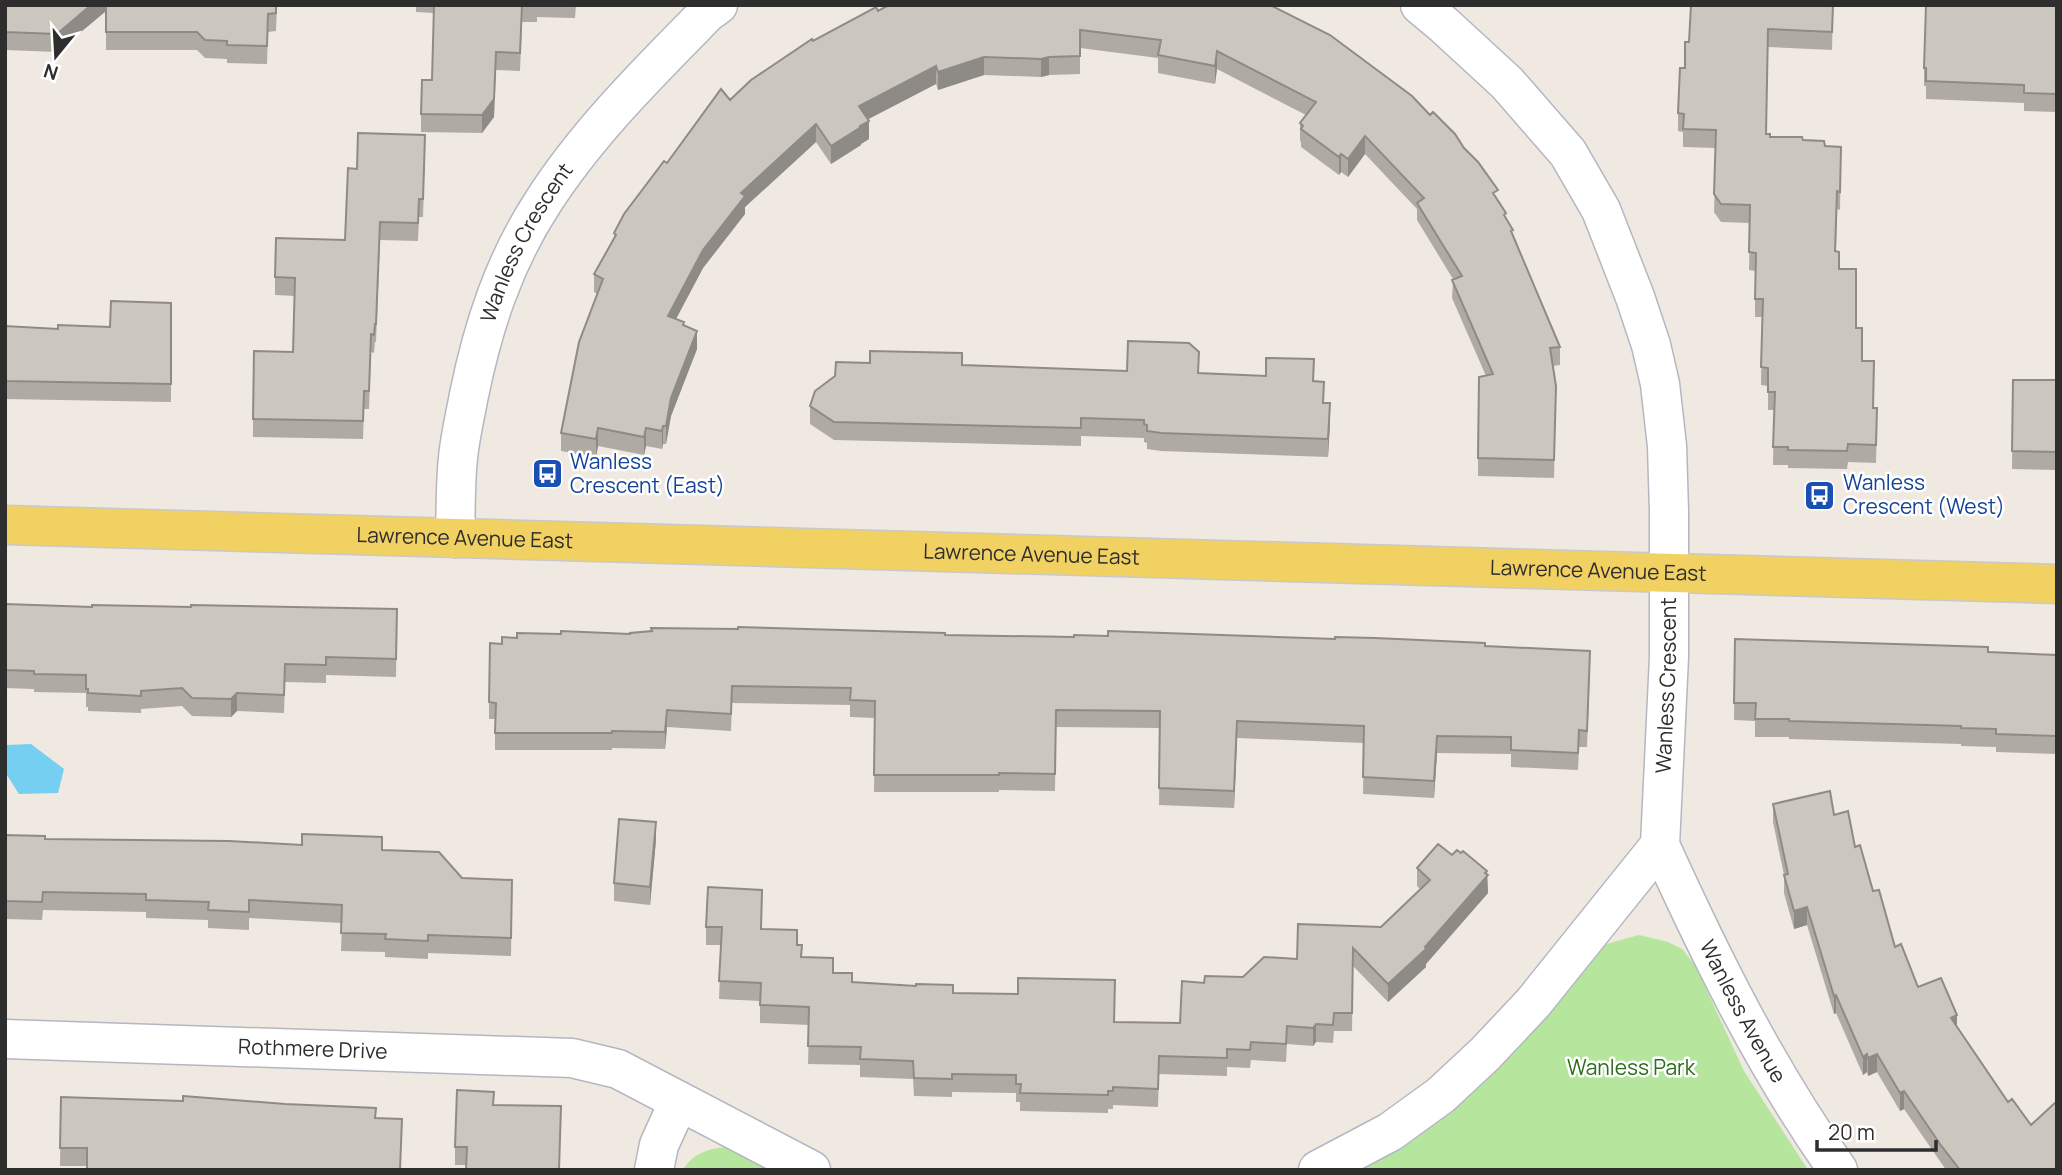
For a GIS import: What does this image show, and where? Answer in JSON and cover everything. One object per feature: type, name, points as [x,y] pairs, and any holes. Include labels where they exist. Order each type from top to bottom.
[{"type":"main road","name":"Lawrence Avenue East","points":[[5,525],[2057,584]]},
{"type":"street","name":"Wanless Crescent","points":[[455,538],[458,459],[467,406],[478,351],[503,275],[542,202],[562,175],[634,86],[718,5]]},
{"type":"street","name":"Wanless Crescent","points":[[1420,5],[1507,83],[1568,152],[1601,211],[1651,345],[1660,384],[1667,446],[1669,657],[1660,845]]},
{"type":"street","points":[[1318,1170],[1390,1132],[1441,1095],[1485,1054],[1534,1003],[1660,845]]},
{"type":"street","name":"Wanless Avenue","points":[[1660,845],[1756,1039],[1794,1106],[1838,1170]]},
{"type":"street","name":"Rothmere Drive","points":[[5,1039],[572,1058],[618,1069],[679,1101]]},
{"type":"street","points":[[654,1170],[659,1145],[679,1101],[811,1170]]},
{"type":"green space","name":"Wanless Park","points":[[1639,935],[1668,942],[1682,949],[1695,965],[1744,1071],[1808,1170],[1351,1170],[1603,945]]},
{"type":"green space","points":[[726,1147],[775,1170],[683,1170],[691,1160],[702,1153]]},
{"type":"water","points":[[31,744],[64,769],[58,793],[19,794],[5,772],[6,745]]},
{"type":"building","points":[[5,5],[91,5],[57,34],[5,32]]},
{"type":"building","points":[[106,5],[276,5],[276,13],[268,14],[267,46],[227,45],[227,41],[205,40],[197,32],[106,32]]},
{"type":"building","points":[[434,5],[522,5],[520,53],[496,52],[494,99],[482,115],[421,114],[422,80],[432,80]]},
{"type":"building","points":[[889,5],[1270,5],[1330,35],[1412,96],[1430,115],[1433,112],[1455,134],[1498,190],[1493,193],[1506,213],[1504,215],[1513,230],[1511,231],[1560,347],[1550,348],[1556,386],[1554,460],[1478,458],[1479,377],[1493,374],[1452,280],[1462,276],[1417,203],[1424,198],[1365,136],[1348,159],[1341,154],[1339,157],[1301,129],[1303,126],[1300,123],[1316,102],[1217,51],[1215,66],[1158,55],[1161,40],[1080,30],[1080,56],[1041,59],[984,57],[938,72],[936,66],[859,106],[869,121],[831,146],[816,124],[741,193],[745,196],[703,250],[668,316],[697,331],[671,398],[666,426],[663,426],[662,431],[646,428],[644,437],[598,428],[596,439],[561,433],[579,342],[603,279],[594,274],[616,235],[614,233],[624,214],[664,161],[667,163],[721,89],[730,100],[751,80],[812,39],[813,41],[876,7],[878,11]]},
{"type":"building","points":[[1691,5],[1833,5],[1832,32],[1768,29],[1766,134],[1770,134],[1770,137],[1802,137],[1803,140],[1824,141],[1825,146],[1841,147],[1835,251],[1839,252],[1839,269],[1856,269],[1856,328],[1862,328],[1862,361],[1874,361],[1873,408],[1877,408],[1876,445],[1848,444],[1847,451],[1788,450],[1788,447],[1773,447],[1775,392],[1768,392],[1768,368],[1761,367],[1763,299],[1755,299],[1756,253],[1749,252],[1750,205],[1721,204],[1714,194],[1716,130],[1683,129],[1684,114],[1678,113],[1680,68],[1685,68],[1685,42],[1689,42]]},
{"type":"building","points":[[1926,5],[2057,5],[2057,94],[2024,93],[2024,85],[1926,81]]},
{"type":"building","points":[[358,133],[425,135],[423,199],[419,199],[418,223],[380,222],[376,324],[374,335],[371,334],[369,391],[364,391],[363,421],[253,419],[254,351],[293,352],[295,278],[275,277],[276,238],[345,240],[348,168],[357,169]]},
{"type":"building","points":[[111,301],[171,303],[171,384],[5,381],[5,326],[58,329],[58,325],[110,327]]},
{"type":"building","points":[[1128,341],[1189,343],[1199,352],[1198,373],[1266,376],[1266,358],[1314,359],[1313,381],[1324,382],[1323,403],[1330,403],[1328,439],[1161,433],[1147,431],[1144,420],[1081,418],[1081,428],[834,422],[810,406],[815,391],[835,376],[836,362],[870,363],[870,351],[962,353],[962,365],[1127,371]]},
{"type":"building","points":[[2013,380],[2057,380],[2057,452],[2012,451]]},
{"type":"building","points":[[5,604],[397,609],[396,659],[326,657],[326,665],[285,664],[284,695],[237,693],[231,699],[192,698],[182,688],[141,691],[141,696],[88,693],[86,675],[34,674],[34,671],[5,670]]},
{"type":"building","points":[[738,627],[945,635],[1074,637],[1108,636],[1108,631],[1375,638],[1590,651],[1587,731],[1579,730],[1578,753],[1511,750],[1511,737],[1437,736],[1434,781],[1363,777],[1364,726],[1237,721],[1234,791],[1159,788],[1160,711],[1056,710],[1055,774],[874,775],[875,701],[850,700],[851,688],[732,686],[731,714],[667,710],[665,732],[495,733],[496,703],[489,702],[490,643],[502,644],[502,637],[517,638],[517,633],[561,634],[561,631],[630,634],[652,631],[651,628]]},
{"type":"building","points":[[1735,639],[1988,647],[1988,652],[2057,655],[2057,736],[1996,734],[1996,729],[1961,726],[1755,719],[1756,703],[1734,703]]},
{"type":"building","points":[[1830,791],[1834,815],[1848,811],[1855,847],[1860,845],[1873,891],[1879,890],[1895,947],[1901,944],[1918,987],[1941,978],[1957,1015],[1951,1018],[2008,1102],[2012,1099],[2031,1125],[2057,1101],[2057,1170],[1960,1170],[1904,1091],[1900,1093],[1877,1054],[1863,1057],[1836,995],[1834,996],[1807,907],[1794,911],[1784,875],[1788,874],[1773,804]]},
{"type":"building","points":[[619,819],[656,822],[650,887],[614,883]]},
{"type":"building","points":[[302,834],[382,837],[382,850],[439,852],[462,878],[512,880],[511,938],[428,935],[428,941],[385,939],[386,934],[341,933],[342,905],[249,900],[249,912],[208,910],[209,902],[146,900],[146,894],[43,892],[42,902],[5,901],[5,835],[45,836],[45,839],[229,841],[302,845]]},
{"type":"building","points":[[1438,844],[1452,855],[1457,850],[1461,853],[1463,851],[1487,871],[1485,873],[1488,875],[1426,949],[1388,984],[1353,948],[1352,1013],[1334,1013],[1333,1025],[1316,1024],[1313,1028],[1287,1026],[1286,1044],[1251,1042],[1250,1050],[1227,1049],[1227,1058],[1159,1056],[1158,1089],[1113,1087],[1113,1091],[1108,1091],[1108,1095],[1020,1093],[1021,1084],[1016,1084],[1016,1075],[952,1074],[952,1079],[914,1078],[913,1061],[860,1059],[861,1047],[808,1046],[809,1007],[760,1005],[761,983],[719,981],[722,927],[706,927],[708,887],[762,890],[761,929],[797,930],[797,945],[802,945],[801,957],[833,958],[833,973],[852,973],[852,982],[953,985],[953,993],[1018,994],[1018,978],[1115,980],[1114,1022],[1180,1023],[1182,981],[1204,983],[1205,976],[1243,977],[1264,957],[1297,959],[1298,924],[1381,927],[1430,880],[1417,868]]},
{"type":"building","points":[[457,1090],[494,1092],[493,1105],[561,1106],[559,1170],[466,1170],[467,1147],[455,1147]]},
{"type":"building","points":[[183,1096],[376,1108],[375,1118],[402,1119],[400,1170],[87,1170],[87,1148],[60,1148],[61,1097],[183,1101]]},
{"type":"place","name":"Wanless Crescent (East)","points":[[547,474]]},
{"type":"place","name":"Wanless Crescent (West)","points":[[1820,495]]}]
